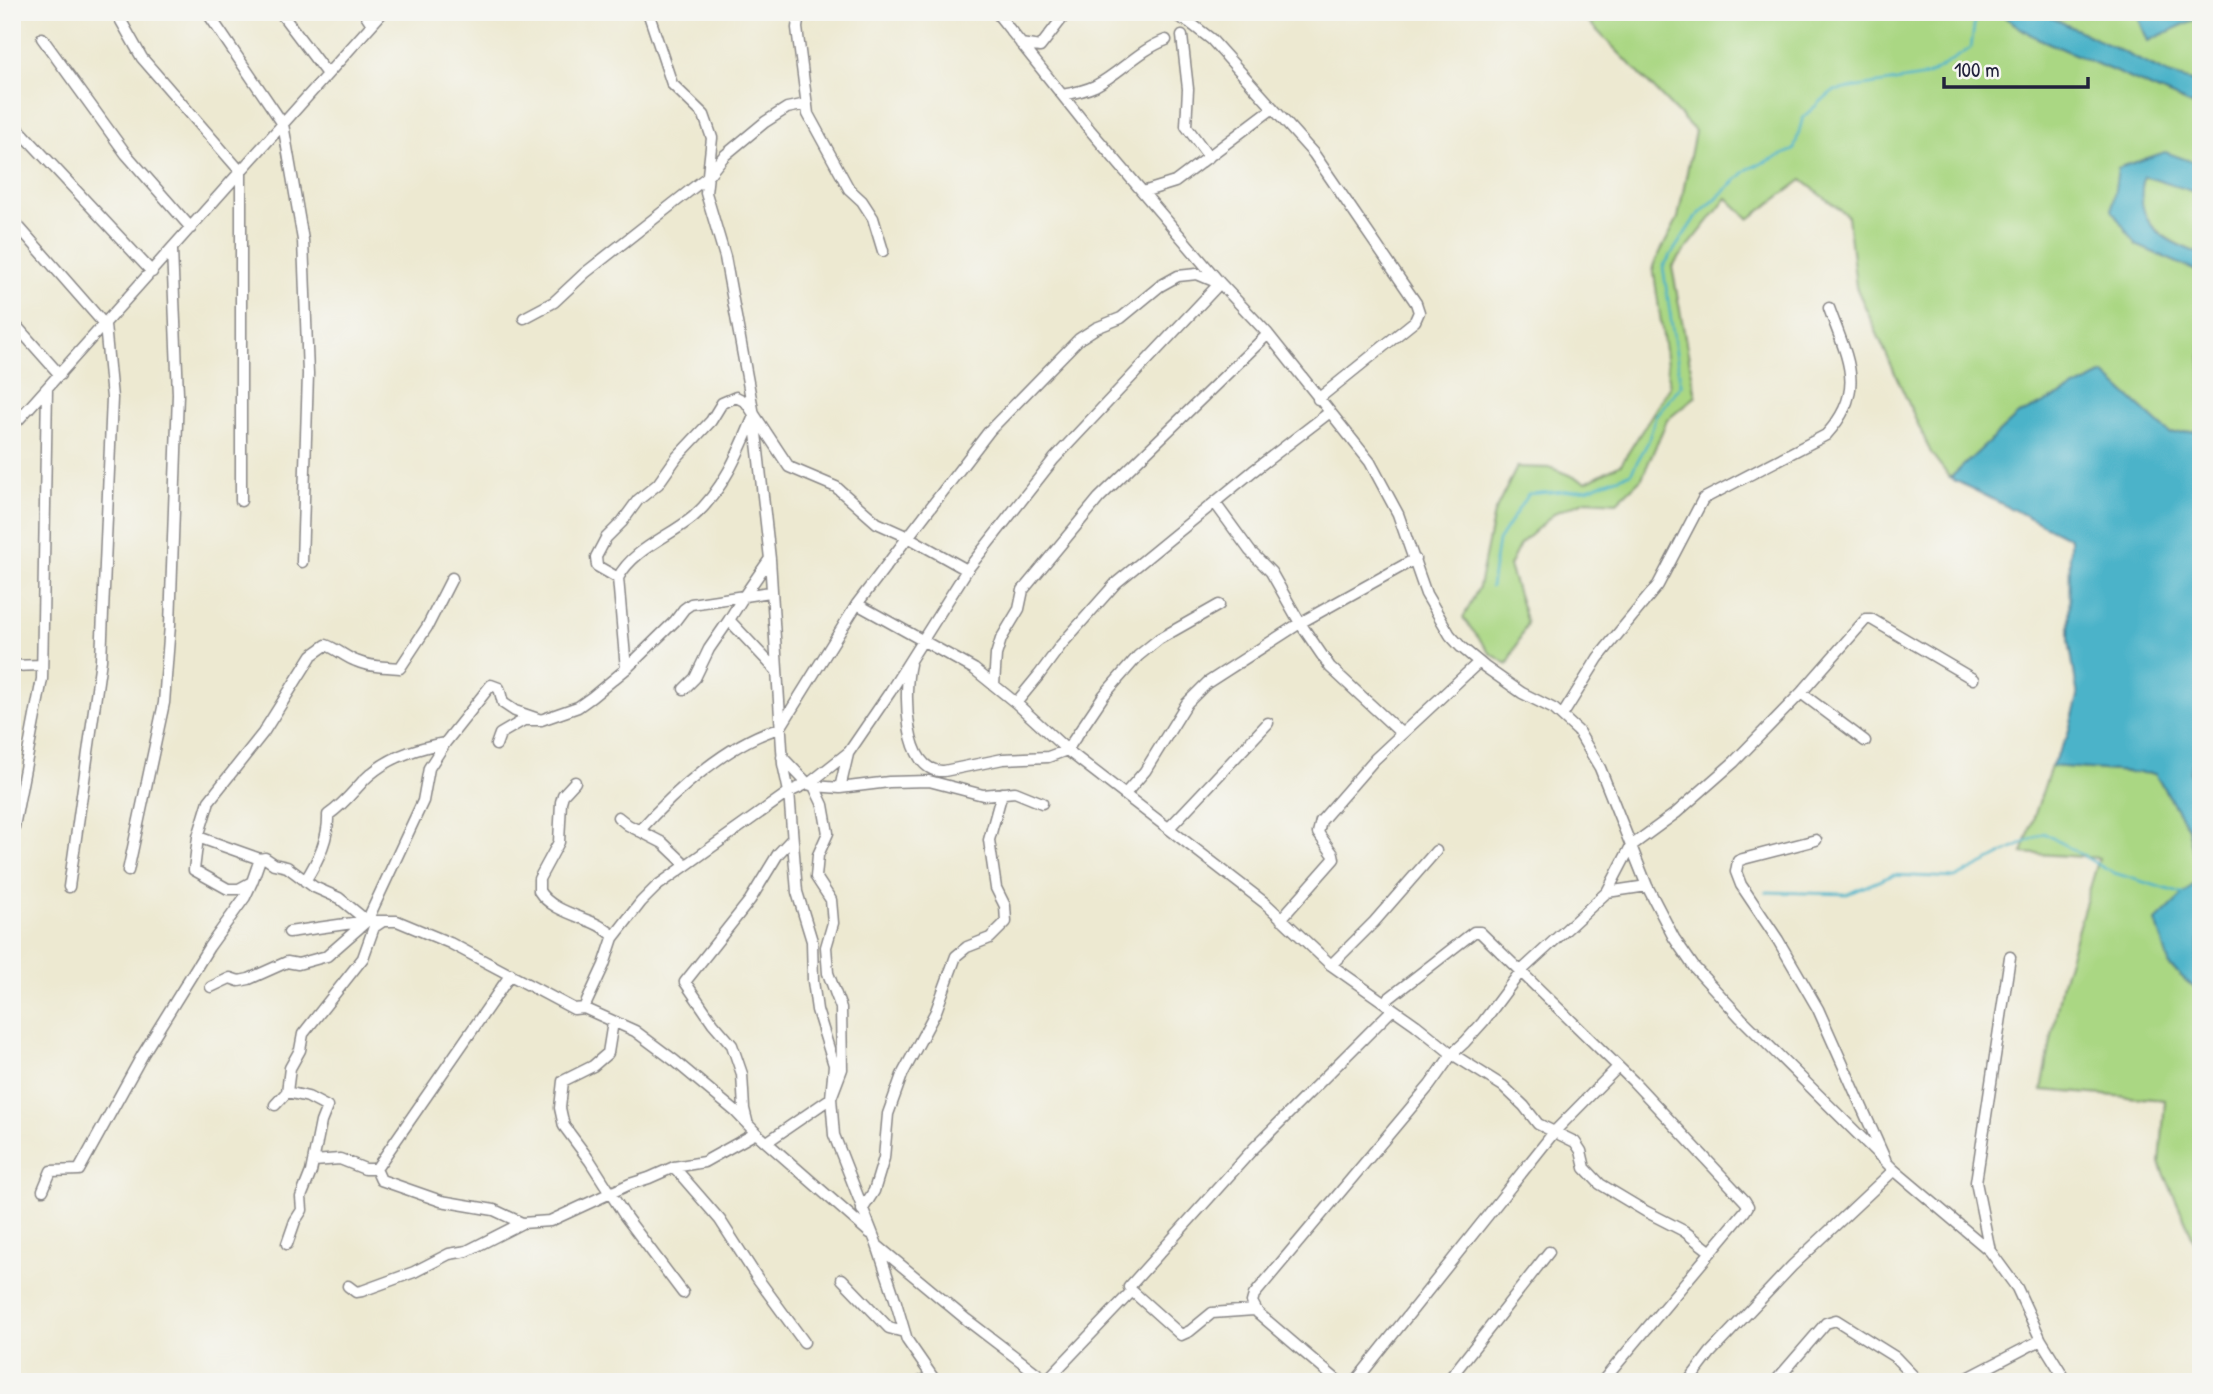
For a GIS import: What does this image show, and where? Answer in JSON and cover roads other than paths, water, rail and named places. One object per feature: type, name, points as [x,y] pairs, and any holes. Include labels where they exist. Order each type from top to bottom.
[{"type":"street","points":[[116,12],[142,58],[241,172],[241,501]]},
{"type":"street","points":[[206,12],[283,124],[303,240],[308,374],[302,562]]},
{"type":"street","points":[[280,12],[327,74]]},
{"type":"street","points":[[363,12],[372,24]]},
{"type":"street","points":[[12,426],[383,12]]},
{"type":"street","points":[[648,12],[672,84],[696,106],[710,126],[712,146],[706,193],[725,257],[754,415],[770,559],[782,757],[789,792],[797,892],[812,942],[817,1010],[834,1065],[831,1098],[834,1135],[870,1233],[877,1245],[907,1340],[933,1379],[920,1382]]},
{"type":"street","points":[[799,12],[797,27],[808,114],[849,189],[862,201],[873,218],[883,251]]},
{"type":"street","points":[[996,12],[1143,192],[1220,283],[1268,334],[1370,462],[1385,487],[1409,540],[1426,594],[1437,615],[1461,648],[1507,683],[1554,709],[1578,731],[1600,768],[1647,886],[1674,939],[1694,967],[1741,1018],[1894,1170],[1990,1251],[2017,1288],[2041,1340],[2067,1382]]},
{"type":"street","points":[[1021,44],[1040,47],[1067,12]]},
{"type":"street","points":[[1175,12],[1211,39],[1323,164],[1416,303],[1419,312],[1415,321],[1318,399]]},
{"type":"street","points":[[1181,36],[1188,89],[1186,126],[1209,157]]},
{"type":"street","points":[[42,38],[126,154],[191,228]]},
{"type":"street","points":[[1062,95],[1098,85],[1153,45],[1166,40]]},
{"type":"street","points":[[524,317],[554,302],[585,273],[707,177],[724,156],[765,122],[787,108],[807,104]]},
{"type":"street","points":[[1143,192],[1175,182],[1273,108]]},
{"type":"street","points":[[12,122],[152,272]]},
{"type":"street","points":[[12,219],[105,325],[112,398],[101,660],[69,887]]},
{"type":"street","points":[[128,871],[164,702],[170,625],[178,394],[172,250]]},
{"type":"street","points":[[639,831],[671,798],[718,761],[761,733],[780,728],[857,604],[990,430],[1079,339],[1096,328],[1121,318],[1160,286],[1178,276],[1197,274],[1220,283]]},
{"type":"street","points":[[584,1008],[614,936],[655,888],[789,792],[811,785],[849,752],[967,570],[1071,439],[1220,283]]},
{"type":"street","points":[[1562,716],[1598,657],[1658,585],[1703,499],[1826,435],[1832,429],[1850,397],[1852,388],[1849,368],[1829,308]]},
{"type":"street","points":[[12,321],[60,375]]},
{"type":"street","points":[[994,685],[994,664],[998,647],[1019,609],[1023,590],[1099,498],[1268,334]]},
{"type":"street","points":[[13,832],[42,679],[47,388]]},
{"type":"street","points":[[618,578],[597,566],[596,557],[606,538],[638,500],[658,484],[677,457],[711,421],[722,403],[736,397],[746,402],[789,467],[836,487],[871,519],[967,570]]},
{"type":"street","points":[[1016,703],[1040,676],[1060,645],[1116,583],[1330,412]]},
{"type":"street","points":[[626,669],[618,578],[622,570],[702,508],[732,469],[754,415]]},
{"type":"street","points":[[1215,503],[1251,551],[1271,572],[1329,667],[1401,733]]},
{"type":"street","points":[[684,689],[695,678],[709,649],[770,559]]},
{"type":"street","points":[[1125,794],[1145,771],[1196,693],[1225,669],[1300,623],[1415,559]]},
{"type":"street","points":[[252,882],[239,889],[228,890],[194,870],[198,837],[209,801],[263,733],[312,655],[326,645],[354,661],[400,668],[427,627],[452,578]]},
{"type":"street","points":[[496,745],[500,734],[524,720],[541,720],[578,707],[626,669],[691,604],[770,592]]},
{"type":"street","points":[[857,604],[974,669],[1067,750],[1282,919],[1331,965],[1452,1054],[1503,1086],[1538,1125],[1555,1131],[1578,1146],[1585,1168],[1600,1184],[1645,1212],[1684,1231],[1711,1252]]},
{"type":"street","points":[[912,655],[906,690],[908,723],[918,753],[937,772],[970,768],[1003,759],[1048,757],[1067,750],[1104,695],[1138,656],[1158,639],[1219,605]]},
{"type":"street","points":[[1254,1310],[1254,1295],[1430,1085],[1452,1054],[1483,1022],[1521,971],[1608,892],[1631,846],[1698,795],[1762,734],[1861,622],[1866,618],[1871,619],[1973,679]]},
{"type":"street","points":[[729,620],[776,670]]},
{"type":"street","points":[[1282,919],[1334,859],[1318,833],[1321,821],[1375,759],[1479,662]]},
{"type":"street","points":[[12,666],[42,665]]},
{"type":"street","points":[[212,987],[230,978],[239,981],[250,979],[287,962],[298,964],[327,956],[367,921],[419,810],[429,768],[445,743],[491,685],[499,688],[503,703],[515,711],[533,715],[541,720]]},
{"type":"street","points":[[1801,693],[1866,741]]},
{"type":"street","points":[[1169,828],[1268,723]]},
{"type":"street","points":[[305,881],[329,831],[328,815],[342,805],[366,779],[391,761],[422,747],[445,743]]},
{"type":"street","points":[[840,788],[849,752]]},
{"type":"street","points":[[767,1142],[831,1098],[842,1069],[841,1008],[828,973],[826,947],[833,923],[831,901],[816,877],[818,855],[828,833],[823,805],[811,785],[782,757]]},
{"type":"street","points":[[811,785],[840,788],[889,782],[929,781],[983,795],[1015,792],[1042,803]]},
{"type":"street","points":[[575,782],[561,802],[559,842],[539,878],[539,891],[548,901],[596,924],[614,936]]},
{"type":"street","points":[[862,1210],[874,1191],[884,1158],[888,1114],[902,1075],[936,1010],[956,956],[967,947],[990,938],[1001,930],[1006,922],[1005,906],[996,888],[989,840],[1002,793]]},
{"type":"street","points":[[618,817],[663,843],[686,865]]},
{"type":"street","points":[[198,837],[287,867],[305,881],[339,898],[367,921]]},
{"type":"street","points":[[752,1129],[744,1110],[742,1074],[732,1045],[685,982],[750,900],[778,854],[792,839]]},
{"type":"street","points":[[1816,840],[1743,859],[1738,861],[1736,872],[1741,885],[1818,1009],[1886,1162]]},
{"type":"street","points":[[1331,965],[1374,922],[1436,851]]},
{"type":"street","points":[[43,1190],[51,1171],[79,1170],[143,1054],[209,947],[245,897],[260,859]]},
{"type":"street","points":[[1608,892],[1647,886]]},
{"type":"street","points":[[275,1105],[287,1092],[290,1068],[300,1050],[303,1034],[363,958],[374,926],[385,920]]},
{"type":"street","points":[[289,932],[311,927],[385,920],[415,927],[511,974],[574,1009],[584,1008],[640,1034],[736,1112],[870,1233]]},
{"type":"street","points":[[1339,1382],[1254,1310],[1212,1313],[1181,1335],[1129,1287],[1244,1159],[1388,1006],[1477,931],[1619,1067],[1748,1206],[1602,1382]]},
{"type":"street","points":[[1990,1251],[1976,1182],[2010,957]]},
{"type":"street","points":[[376,1169],[511,974]]},
{"type":"street","points":[[590,995],[601,1016]]},
{"type":"street","points":[[613,1022],[608,1053],[593,1066],[563,1081],[560,1108],[564,1126],[683,1293]]},
{"type":"street","points":[[1355,1382],[1555,1131],[1619,1067]]},
{"type":"street","points":[[287,1092],[308,1097],[327,1107],[321,1122],[314,1161],[301,1197],[302,1210],[287,1244]]},
{"type":"street","points":[[348,1286],[356,1292],[414,1272],[440,1257],[467,1251],[522,1223],[550,1221],[674,1167],[704,1162],[752,1129]]},
{"type":"street","points":[[314,1161],[340,1158],[351,1165],[376,1169]]},
{"type":"street","points":[[674,1167],[731,1236],[758,1279],[804,1342]]},
{"type":"street","points":[[376,1169],[381,1180],[441,1201],[494,1210],[522,1223]]},
{"type":"street","points":[[1688,1382],[1710,1353],[1792,1266],[1894,1170]]},
{"type":"street","points":[[877,1245],[967,1320],[1048,1381],[1132,1291]]},
{"type":"street","points":[[1447,1382],[1549,1252]]},
{"type":"street","points":[[842,1279],[888,1328],[904,1332]]},
{"type":"street","points":[[1775,1382],[1826,1323],[1836,1321],[1895,1357],[1919,1382]]},
{"type":"street","points":[[1960,1382],[2041,1340]]},
{"type":"water","points":[[1997,12],[2040,12],[2168,74],[2201,84],[2201,109],[2033,36]]},
{"type":"water","points":[[2136,12],[2197,12],[2198,18],[2148,41]]},
{"type":"water","points":[[2165,152],[2201,165],[2201,194],[2144,176],[2142,206],[2146,218],[2162,236],[2201,254],[2201,273],[2136,245],[2112,210],[2118,168]]},
{"type":"water","points":[[2104,374],[2170,434],[2201,430],[2201,744],[2197,748],[2190,773],[2201,789],[2201,927],[2197,962],[2201,965],[2201,994],[2170,966],[2156,921],[2199,879],[2188,828],[2155,774],[2051,766],[2067,737],[2078,697],[2069,640],[2070,538],[1950,478],[2017,416]]},
{"type":"waterway","points":[[1491,587],[1498,541],[1528,494],[1587,489],[1631,473],[1648,442],[1656,415],[1681,385],[1663,267],[1695,218],[1748,169],[1794,150],[1803,117],[1833,91],[1927,76],[1971,48],[1976,12]]},
{"type":"waterway","points":[[1766,892],[1847,894],[1893,875],[1955,878],[2044,833],[2111,872],[2186,895]]}]
